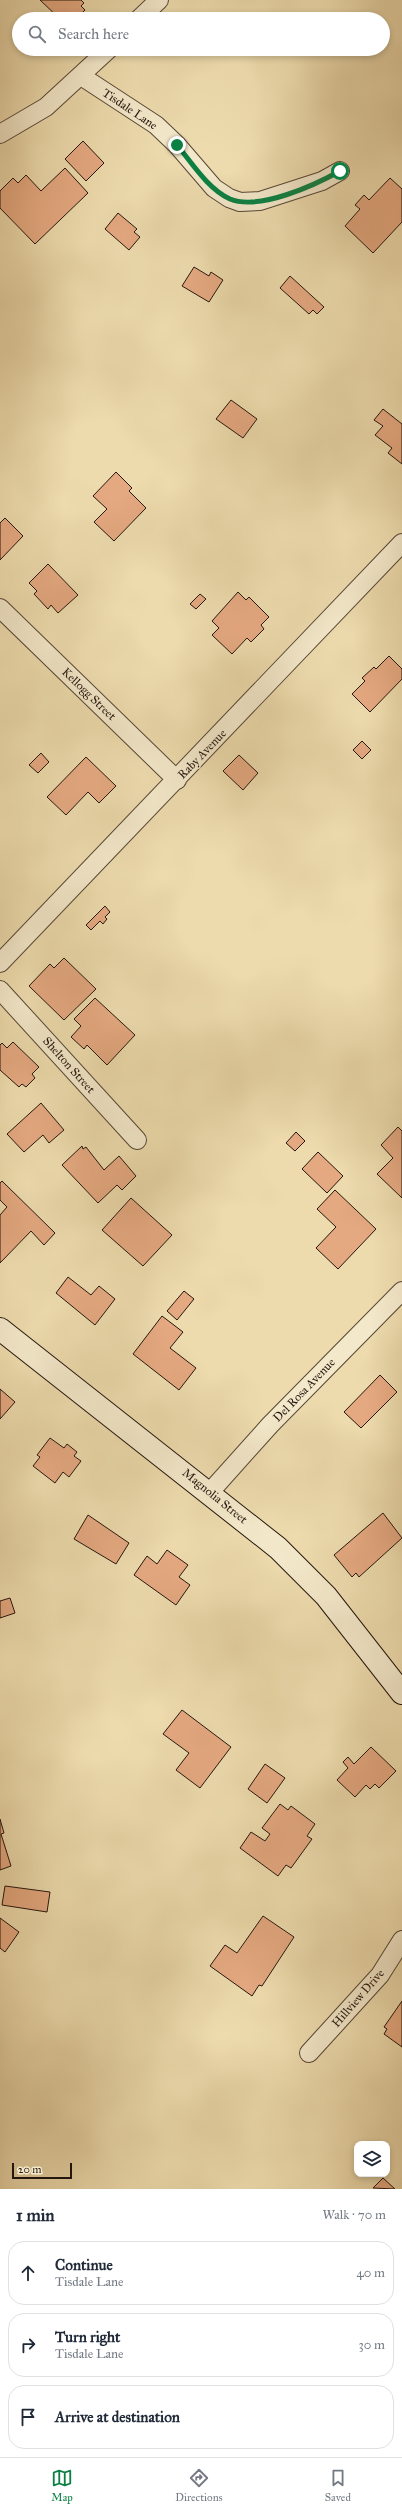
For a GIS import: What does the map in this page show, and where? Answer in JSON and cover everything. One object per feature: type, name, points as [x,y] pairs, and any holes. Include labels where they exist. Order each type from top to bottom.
[{"type":"street","points":[[146,12],[159,0]]},
{"type":"street","points":[[0,134],[46,107],[102,56]]},
{"type":"street","name":"Tisdale Lane","points":[[81,76],[156,125],[177,145],[214,188],[230,198],[240,202],[260,201],[277,197],[322,181],[340,171]]},
{"type":"street","name":"Raby Avenue","points":[[0,963],[177,780],[402,543]]},
{"type":"street","name":"Kellogg Street","points":[[0,608],[177,780]]},
{"type":"street","name":"Shelton Street","points":[[0,990],[137,1140]]},
{"type":"street","name":"Del Rosa Avenue","points":[[210,1492],[270,1425],[402,1291]]},
{"type":"street","name":"Magnolia Street","points":[[0,1328],[210,1492],[278,1548],[326,1596],[402,1693]]},
{"type":"street","name":"Hillview Drive","points":[[309,2052],[380,1975],[402,1940]]},
{"type":"building","points":[[40,0],[81,0],[84,3],[81,6],[85,10],[83,12],[53,12]]},
{"type":"building","points":[[83,141],[104,163],[86,181],[65,159]]},
{"type":"building","points":[[65,168],[88,193],[35,244],[0,208],[0,191],[13,178],[18,183],[26,175],[41,191]]},
{"type":"building","points":[[390,178],[402,189],[402,222],[373,253],[345,226],[360,209],[355,205],[364,195],[369,200]]},
{"type":"building","points":[[118,213],[137,229],[134,232],[140,237],[129,250],[105,229]]},
{"type":"building","points":[[194,267],[209,276],[211,272],[223,280],[209,302],[182,286]]},
{"type":"building","points":[[290,276],[324,307],[317,314],[313,310],[309,314],[280,288]]},
{"type":"building","points":[[231,400],[257,419],[243,438],[216,419]]},
{"type":"building","points":[[383,409],[402,424],[402,464],[388,453],[392,448],[375,435],[383,426],[374,420]]},
{"type":"building","points":[[116,472],[132,488],[129,491],[146,508],[114,541],[94,522],[107,509],[93,496]]},
{"type":"building","points":[[5,518],[23,536],[0,560],[0,523]]},
{"type":"building","points":[[48,564],[78,595],[58,613],[51,605],[48,609],[34,594],[37,591],[29,583]]},
{"type":"building","points":[[238,592],[246,600],[249,597],[269,617],[261,625],[264,629],[251,642],[247,638],[232,654],[212,635],[219,628],[212,621]]},
{"type":"building","points":[[200,594],[206,599],[196,609],[190,604]]},
{"type":"building","points":[[389,656],[402,669],[402,679],[370,712],[352,694],[365,681],[362,678],[374,667],[376,669]]},
{"type":"building","points":[[362,741],[371,750],[362,759],[353,750]]},
{"type":"building","points":[[41,753],[49,762],[38,773],[29,765]]},
{"type":"building","points":[[239,755],[258,773],[243,790],[223,771]]},
{"type":"building","points":[[86,757],[116,786],[99,803],[88,792],[66,815],[47,797]]},
{"type":"building","points":[[105,906],[110,912],[105,917],[107,919],[103,924],[100,921],[91,930],[86,925]]},
{"type":"building","points":[[64,958],[96,989],[64,1020],[29,986],[50,964],[54,968]]},
{"type":"building","points":[[95,998],[135,1035],[107,1065],[87,1045],[84,1049],[71,1037],[81,1026],[74,1019]]},
{"type":"building","points":[[13,1042],[39,1067],[32,1074],[35,1078],[26,1087],[22,1084],[19,1087],[0,1070],[0,1045],[2,1043],[7,1048]]},
{"type":"building","points":[[41,1103],[64,1130],[49,1143],[43,1135],[24,1152],[7,1134]]},
{"type":"building","points":[[398,1127],[402,1131],[402,1198],[377,1174],[393,1158],[381,1145]]},
{"type":"building","points":[[296,1132],[305,1141],[295,1151],[286,1143]]},
{"type":"building","points":[[82,1146],[83,1149],[86,1147],[104,1170],[119,1156],[136,1176],[122,1190],[117,1185],[98,1203],[62,1165]]},
{"type":"building","points":[[318,1152],[343,1176],[327,1193],[302,1169]]},
{"type":"building","points":[[2,1181],[55,1233],[44,1245],[31,1231],[0,1263],[0,1215],[7,1207],[0,1200],[0,1183]]},
{"type":"building","points":[[335,1190],[376,1229],[338,1269],[316,1248],[336,1227],[317,1209]]},
{"type":"building","points":[[131,1198],[172,1235],[143,1266],[102,1230]]},
{"type":"building","points":[[68,1277],[91,1295],[99,1286],[115,1299],[95,1325],[56,1293]]},
{"type":"building","points":[[184,1291],[194,1299],[177,1320],[167,1311]]},
{"type":"building","points":[[162,1316],[183,1332],[170,1348],[196,1368],[179,1390],[133,1354]]},
{"type":"building","points":[[380,1375],[397,1392],[361,1428],[344,1412]]},
{"type":"building","points":[[0,1389],[15,1402],[0,1419]]},
{"type":"building","points":[[50,1438],[64,1448],[67,1444],[77,1452],[74,1456],[81,1461],[69,1477],[63,1472],[55,1483],[33,1466],[40,1457],[37,1455]]},
{"type":"building","points":[[383,1513],[402,1538],[359,1577],[356,1573],[352,1577],[334,1555]]},
{"type":"building","points":[[88,1515],[129,1543],[116,1564],[74,1539]]},
{"type":"building","points":[[167,1550],[188,1565],[179,1577],[190,1585],[176,1605],[134,1575],[147,1556],[157,1564]]},
{"type":"building","points":[[10,1598],[15,1613],[0,1618],[0,1601]]},
{"type":"building","points":[[182,1710],[231,1747],[200,1788],[176,1770],[189,1753],[163,1734]]},
{"type":"building","points":[[371,1747],[396,1771],[379,1788],[375,1784],[370,1789],[366,1785],[355,1797],[337,1780],[348,1768],[343,1762],[348,1757],[354,1764]]},
{"type":"building","points":[[265,1764],[285,1778],[267,1803],[248,1789]]},
{"type":"building","points":[[280,1804],[288,1810],[291,1806],[315,1824],[307,1836],[312,1839],[291,1868],[286,1865],[278,1876],[240,1848],[251,1832],[265,1841],[270,1834],[262,1828]]},
{"type":"building","points":[[0,1819],[4,1833],[1,1834],[11,1866],[0,1870]]},
{"type":"building","points":[[5,1886],[50,1892],[47,1912],[2,1905]]},
{"type":"building","points":[[263,1916],[294,1937],[262,1986],[259,1985],[252,1996],[210,1966],[225,1945],[237,1953]]},
{"type":"building","points":[[0,1918],[19,1932],[5,1952],[0,1948]]},
{"type":"building","points":[[402,2001],[402,2047],[384,2034],[387,2029],[384,2027]]},
{"type":"building","points":[[383,2178],[395,2189],[373,2188]]},
{"type":"route","points":[[177,145],[214,188],[230,198],[240,202],[260,201],[277,197],[322,181],[340,171]]}]
